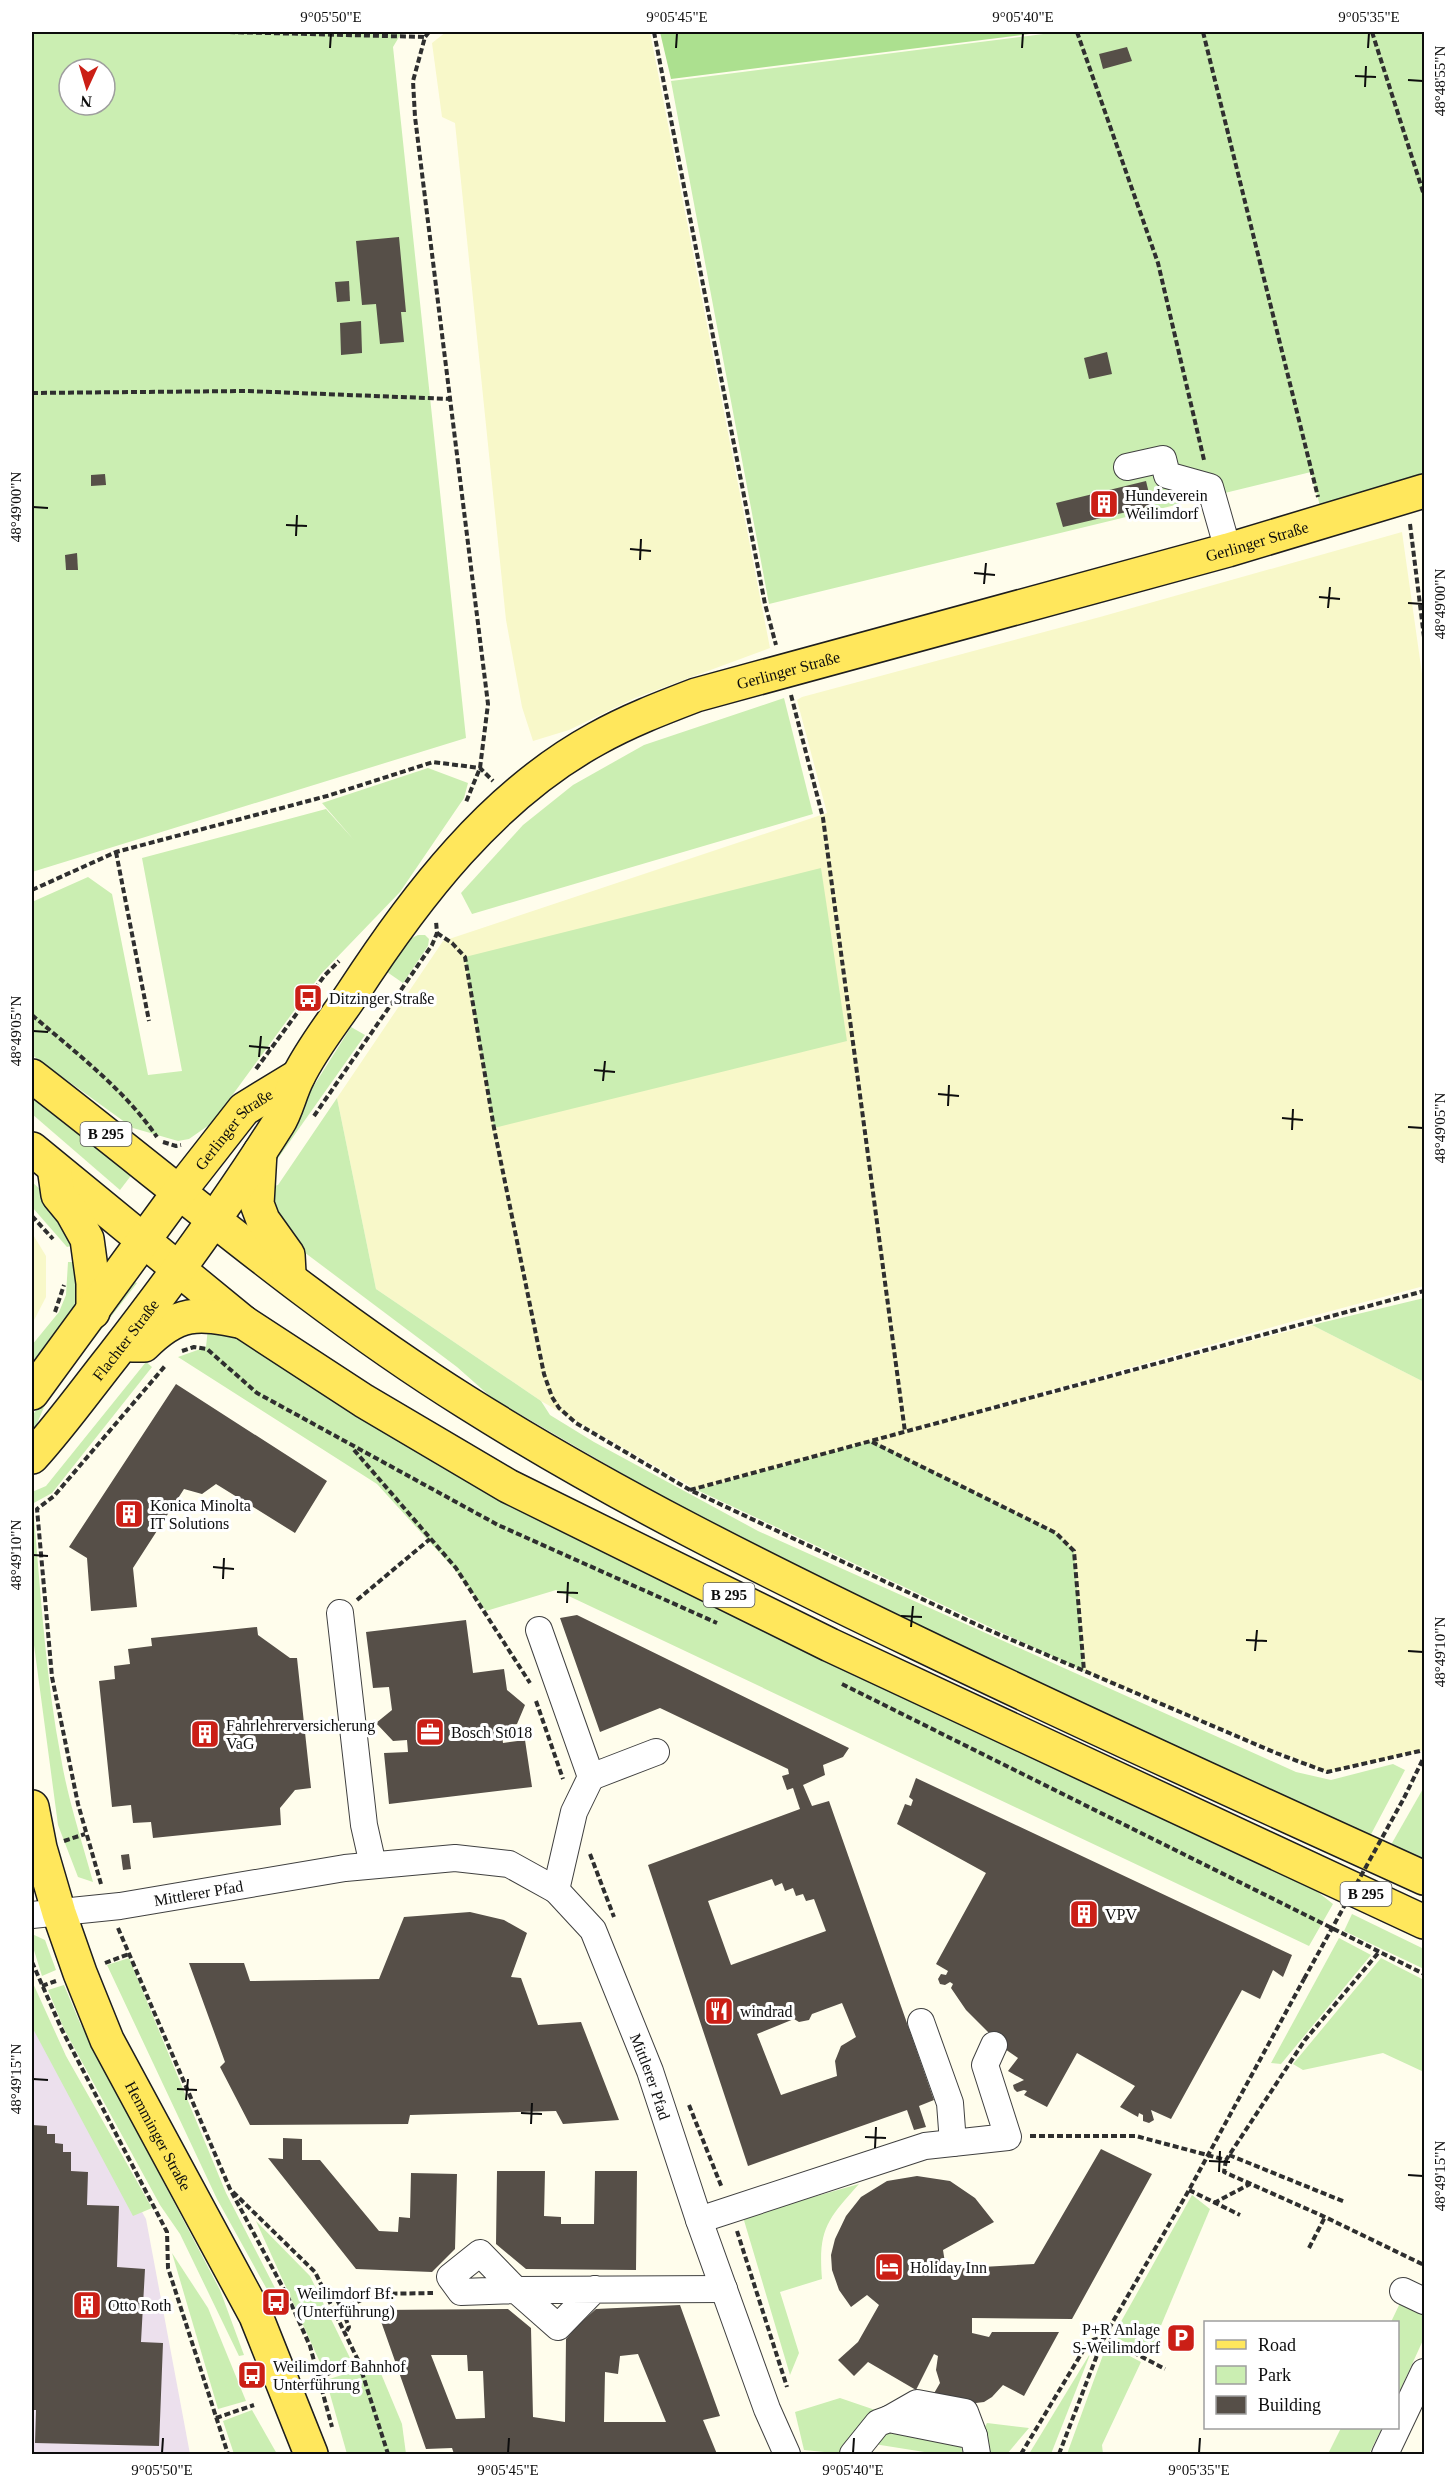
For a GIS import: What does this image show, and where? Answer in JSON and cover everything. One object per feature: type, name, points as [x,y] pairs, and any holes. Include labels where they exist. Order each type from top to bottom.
[{"type":"main road","name":"Gerlinger Straße","points":[[214,1220],[280,1121],[298,1076],[371,964],[423,913],[456,855],[509,800],[595,739],[646,714],[696,695],[785,685],[1324,521],[1410,512]]},
{"type":"main road","name":"B 295","points":[[32,1076],[289,1278],[386,1349],[462,1400],[624,1495],[839,1606],[1085,1724],[1425,1878]]},
{"type":"main road","name":"Gerlinger Straße","points":[[179,1192],[244,1109],[298,1076]]},
{"type":"main road","points":[[261,1150],[258,1204],[267,1228],[288,1255],[289,1278]]},
{"type":"main road","points":[[43,1158],[58,1195],[72,1212],[87,1239],[93,1283],[93,1312]]},
{"type":"main road","name":"B 295","points":[[43,1158],[243,1322],[364,1401],[508,1486],[830,1645],[1425,1922]]},
{"type":"main road","points":[[32,1393],[144,1243],[179,1192]]},
{"type":"main road","name":"Flachter Straße","points":[[32,1457],[179,1270],[214,1220]]},
{"type":"main road","points":[[122,1344],[144,1345],[170,1322],[182,1318],[204,1316],[243,1322]]},
{"type":"main road","name":"Hemminger Straße","points":[[32,1807],[40,1848],[45,1914],[80,1973],[107,2040],[256,2316],[322,2444]]},
{"type":"street","points":[[1127,467],[1162,459],[1167,475],[1210,487],[1228,550]]},
{"type":"street","points":[[340,1613],[364,1825],[373,1865]]},
{"type":"street","points":[[539,1630],[591,1777]]},
{"type":"street","points":[[556,1890],[574,1812],[591,1777],[656,1752]]},
{"type":"street","name":"Mittlerer Pfad","points":[[45,1914],[109,1907],[345,1868],[455,1858],[509,1864],[556,1890],[593,1930],[650,2071],[699,2220],[767,2409],[787,2454]]},
{"type":"street","points":[[921,2022],[950,2103],[953,2143]]},
{"type":"street","points":[[699,2220],[925,2146],[1008,2137],[985,2065],[994,2045]]},
{"type":"street","points":[[595,2289],[558,2327],[516,2290],[480,2253],[450,2277],[460,2292],[516,2290],[595,2289],[724,2289]]},
{"type":"street","points":[[1399,2425],[1425,2372]]},
{"type":"street","points":[[853,2454],[878,2423],[917,2403],[965,2412],[975,2445]]},
{"type":"street","points":[[1385,2454],[1397,2429]]},
{"type":"path","points":[[229,32],[425,37]]},
{"type":"path","points":[[429,32],[425,37],[413,81],[415,117],[452,399],[488,704],[480,768]]},
{"type":"path","points":[[654,32],[765,604],[785,685],[823,818],[905,1432]]},
{"type":"path","points":[[1077,32],[1158,263],[1210,487]]},
{"type":"path","points":[[1203,32],[1324,521]]},
{"type":"path","points":[[1372,32],[1425,195]]},
{"type":"path","points":[[32,393],[247,392],[452,399]]},
{"type":"path","points":[[1410,512],[1425,637]]},
{"type":"path","points":[[32,890],[116,852],[327,796],[433,762],[480,768],[509,800]]},
{"type":"path","points":[[116,852],[149,1021]]},
{"type":"path","points":[[423,913],[437,933]]},
{"type":"path","points":[[423,913],[437,933],[452,943],[465,957],[494,1128],[544,1374],[552,1397],[559,1408],[576,1423],[690,1490],[934,1605],[1276,1753],[1327,1772],[1425,1750]]},
{"type":"path","points":[[312,1118],[432,945],[437,933]]},
{"type":"path","points":[[32,1015],[133,1105],[160,1142]]},
{"type":"path","points":[[32,1216],[57,1244]]},
{"type":"path","points":[[52,1316],[64,1286],[64,1277]]},
{"type":"path","points":[[690,1490],[1425,1291]]},
{"type":"path","points":[[179,1353],[194,1347],[207,1349],[257,1393],[498,1525],[727,1627]]},
{"type":"path","points":[[32,1512],[54,1496],[171,1359]]},
{"type":"path","points":[[872,1441],[1056,1533],[1074,1551],[1084,1671]]},
{"type":"path","points":[[37,1509],[52,1677],[78,1804],[109,1907],[230,2189],[288,2297],[310,2346],[319,2378],[322,2444]]},
{"type":"path","points":[[340,1613],[430,1539]]},
{"type":"path","points":[[834,1680],[1425,1974]]},
{"type":"path","points":[[1059,2454],[1104,2337],[1189,2190],[1425,1757]]},
{"type":"path","points":[[1379,1952],[1305,2040],[1229,2155],[1224,2172],[1425,2265]]},
{"type":"path","points":[[32,1962],[62,2030],[167,2232],[168,2268],[228,2454]]},
{"type":"path","points":[[1008,2137],[1136,2136],[1226,2160]]},
{"type":"path","points":[[1229,2155],[1345,2202]]},
{"type":"path","points":[[1215,2203],[1250,2184]]},
{"type":"path","points":[[230,2189],[315,2272],[358,2360],[388,2454]]},
{"type":"path","points":[[1189,2190],[1239,2215]]},
{"type":"path","points":[[1310,2248],[1325,2217]]},
{"type":"path","points":[[325,2294],[332,2291],[342,2309],[349,2327],[345,2334]]},
{"type":"path","points":[[342,2309],[375,2294],[460,2292]]},
{"type":"path","points":[[1021,2454],[1089,2341],[1104,2337],[1165,2369]]},
{"type":"path","points":[[319,2378],[358,2360]]},
{"type":"path","points":[[216,2418],[254,2405]]},
{"type":"shaded area","name":"Otto Roth","points":[[32,1997],[79,2100],[146,2219],[190,2454],[32,2454]]},
{"type":"green space","points":[[32,32],[402,32],[393,47],[466,738],[32,872]]},
{"type":"green space","points":[[446,32],[650,32],[770,648],[635,698],[569,730],[533,741],[522,707],[506,620],[455,123],[442,117],[432,43]]},
{"type":"green space","points":[[660,32],[1045,32],[671,79]]},
{"type":"green space","points":[[1059,32],[1424,32],[1424,491],[1324,521],[1311,472],[769,604],[671,81]]},
{"type":"green space","points":[[1402,532],[1424,688],[1424,1286],[886,1437],[1312,1325],[1424,1382],[1424,1750],[1327,1772],[1084,1671],[1074,1550],[1056,1533],[871,1441],[697,1490],[541,1401],[376,1289],[337,1098],[443,941],[827,813],[797,700],[802,697],[1100,617]]},
{"type":"green space","points":[[784,698],[813,814],[472,914],[461,893],[523,825],[573,785],[644,745]]},
{"type":"green space","points":[[428,768],[468,783],[464,798],[400,892],[321,974],[212,1123],[189,1139],[178,1141],[133,1128],[32,1055],[32,902],[88,877],[112,894],[148,1075],[182,1071],[142,858],[326,809],[354,840],[322,803]]},
{"type":"green space","points":[[821,868],[847,1041],[494,1128],[465,957]]},
{"type":"green space","points":[[418,935],[425,935],[429,939],[428,946],[403,983],[387,972],[406,941]]},
{"type":"green space","points":[[351,1027],[365,1035],[269,1171],[275,1147]]},
{"type":"green space","points":[[32,1097],[133,1173],[120,1190],[32,1114]]},
{"type":"green space","points":[[337,1098],[376,1289],[541,1401],[550,1415],[594,1442],[758,1531],[1296,1772],[1331,1780],[1393,1764],[1405,1770],[1368,1840],[970,1653],[721,1531],[492,1398],[457,1367],[296,1246],[275,1218],[267,1188],[278,1185]]},
{"type":"green space","points":[[32,1182],[58,1205],[78,1244],[67,1247],[32,1207]]},
{"type":"green space","points":[[32,1233],[46,1256],[46,1297],[32,1324]]},
{"type":"green space","points":[[68,1262],[79,1262],[79,1304],[32,1374],[32,1345],[59,1312],[66,1295]]},
{"type":"green space","points":[[131,1280],[137,1283],[62,1380],[45,1405],[32,1435],[32,1416]]},
{"type":"green space","points":[[1424,1298],[1424,1382],[1312,1325]]},
{"type":"green space","points":[[208,1328],[229,1332],[1290,1870],[1333,1904],[1309,1946],[556,1590],[486,1611],[456,1571],[377,1484],[178,1357],[206,1347]]},
{"type":"green space","points":[[146,1362],[152,1367],[52,1493],[32,1504],[32,1492],[46,1486]]},
{"type":"green space","points":[[872,1441],[1056,1533],[1074,1551],[1084,1671],[697,1490]]},
{"type":"green space","points":[[34,1517],[51,1698],[67,1789],[93,1882],[78,1877],[58,1825],[32,1630],[32,1518]]},
{"type":"green space","points":[[1424,1787],[1424,1865],[1388,1850]]},
{"type":"green space","points":[[1352,1914],[1424,1949],[1424,1969],[1344,1931]]},
{"type":"green space","points":[[32,1934],[45,1940],[56,1970],[42,1976],[32,1944]]},
{"type":"green space","points":[[1339,1938],[1371,1955],[1281,2064],[1271,2063]]},
{"type":"green space","points":[[129,1958],[226,2193],[276,2290],[269,2293],[217,2199],[107,1965]]},
{"type":"green space","points":[[1381,1958],[1424,1980],[1424,2072],[1383,2053],[1303,2070],[1293,2064]]},
{"type":"green space","points":[[32,1981],[66,2056],[152,2208],[133,2216],[32,2027]]},
{"type":"green space","points":[[64,1985],[80,2023],[220,2290],[244,2355],[239,2356],[180,2234],[160,2205],[64,2029],[48,1990]]},
{"type":"green space","points":[[859,2184],[839,2207],[827,2226],[822,2248],[822,2279],[780,2292],[799,2353],[790,2375],[743,2217]]},
{"type":"green space","points":[[1192,2195],[1210,2209],[1149,2354],[1113,2336]]},
{"type":"green space","points":[[256,2221],[310,2276],[350,2358],[323,2369]]},
{"type":"green space","points":[[172,2253],[208,2308],[246,2401],[218,2409]]},
{"type":"green space","points":[[1401,2301],[1424,2313],[1424,2338],[1399,2393],[1399,2321],[1391,2321]]},
{"type":"green space","points":[[1107,2344],[1141,2362],[1102,2445],[1103,2454],[1067,2454]]},
{"type":"green space","points":[[1091,2352],[1051,2454],[1029,2454]]},
{"type":"green space","points":[[377,2364],[402,2424],[406,2454],[347,2454],[326,2380]]},
{"type":"green space","points":[[840,2398],[881,2412],[845,2454],[804,2450],[795,2412]]},
{"type":"green space","points":[[252,2410],[277,2454],[234,2454],[223,2421]]},
{"type":"green space","points":[[987,2423],[1029,2428],[1007,2454],[991,2454],[980,2436]]},
{"type":"green space","points":[[890,2427],[960,2442],[963,2454],[937,2454],[874,2444]]},
{"type":"green space","points":[[1340,2429],[1382,2429],[1369,2454],[1328,2454]]},
{"type":"building","points":[[1127,47],[1132,61],[1103,69],[1099,54]]},
{"type":"building","points":[[399,237],[406,312],[401,312],[404,342],[380,344],[376,304],[362,305],[356,241]]},
{"type":"building","points":[[349,281],[350,301],[337,302],[335,282]]},
{"type":"building","points":[[361,321],[362,353],[341,355],[340,323]]},
{"type":"building","points":[[1107,352],[1112,374],[1089,379],[1084,358]]},
{"type":"building","points":[[105,474],[106,485],[91,486],[91,475]]},
{"type":"building","name":"Hundeverein Weilimdorf","points":[[1146,481],[1152,506],[1063,527],[1056,503]]},
{"type":"building","points":[[77,553],[78,570],[66,570],[65,555]]},
{"type":"building","name":"Konica Minolta IT Solutions","points":[[176,1384],[327,1481],[295,1533],[216,1484],[202,1494],[184,1489],[133,1568],[137,1607],[91,1611],[87,1558],[69,1547]]},
{"type":"building","points":[[577,1615],[849,1748],[843,1757],[823,1765],[825,1775],[803,1785],[812,1806],[829,1801],[934,2100],[919,2106],[926,2127],[914,2130],[907,2110],[748,2166],[648,1865],[800,1809],[793,1788],[787,1790],[782,1776],[789,1774],[788,1769],[660,1708],[600,1732],[560,1618]],"holes":[[[772,1879],[775,1886],[782,1883],[785,1891],[793,1888],[796,1896],[803,1894],[806,1901],[814,1899],[826,1931],[731,1965],[708,1901]],[[842,2003],[856,2037],[841,2046],[835,2061],[837,2076],[781,2095],[757,2034],[794,2019],[799,2022],[809,2020],[812,2014]]]},
{"type":"building","points":[[466,1620],[473,1673],[504,1669],[507,1690],[525,1705],[517,1724],[501,1727],[503,1743],[525,1740],[532,1787],[389,1804],[384,1753],[408,1752],[407,1740],[393,1741],[376,1723],[392,1710],[389,1687],[373,1688],[366,1632]]},
{"type":"building","name":"Fahrlehrerversicherung VaG","points":[[257,1627],[258,1635],[290,1658],[297,1658],[311,1788],[295,1790],[280,1808],[281,1825],[153,1838],[151,1822],[133,1823],[131,1805],[112,1807],[99,1681],[115,1679],[114,1666],[130,1664],[128,1649],[152,1646],[151,1638]]},
{"type":"building","name":"VPV","points":[[916,1778],[1292,1955],[1283,1977],[1273,1970],[1260,1999],[1242,1990],[1171,2119],[1151,2110],[1154,2120],[1149,2123],[1143,2121],[1143,2115],[1139,2113],[1138,2117],[1120,2107],[1135,2086],[1077,2053],[1047,2107],[1024,2095],[1027,2091],[1017,2092],[1014,2089],[1013,2085],[1024,2080],[1008,2071],[1018,2058],[1005,2049],[966,2010],[951,1988],[953,1984],[950,1982],[945,1985],[940,1984],[938,1979],[941,1974],[946,1975],[948,1971],[936,1964],[986,1873],[897,1824],[905,1804],[911,1806],[913,1800],[909,1797]]},
{"type":"building","points":[[129,1854],[131,1869],[123,1870],[121,1855]]},
{"type":"building","points":[[470,1912],[504,1920],[527,1933],[511,1977],[521,1978],[538,2025],[581,2022],[619,2120],[563,2124],[556,2111],[410,2115],[408,2124],[250,2125],[220,2067],[225,2062],[189,1963],[244,1963],[250,1981],[379,1979],[404,1917]]},
{"type":"building","name":"Otto Roth","points":[[32,2125],[47,2126],[47,2134],[55,2134],[55,2143],[63,2144],[63,2152],[71,2152],[71,2171],[88,2172],[87,2205],[119,2206],[117,2267],[145,2269],[141,2342],[163,2343],[159,2446],[35,2443],[36,2410],[32,2410]]},
{"type":"building","points":[[283,2138],[302,2139],[302,2160],[320,2160],[379,2231],[398,2232],[399,2217],[410,2218],[411,2173],[457,2174],[455,2249],[432,2272],[356,2269],[268,2158],[283,2159]]},
{"type":"building","name":"Holiday Inn","points":[[1101,2149],[1152,2174],[1072,2319],[972,2318],[972,2333],[989,2337],[992,2332],[1059,2332],[1024,2396],[1003,2385],[992,2397],[984,2402],[976,2403],[976,2422],[922,2414],[940,2383],[936,2370],[938,2356],[934,2354],[916,2390],[868,2362],[854,2376],[838,2360],[858,2342],[879,2305],[867,2295],[851,2307],[839,2290],[832,2270],[831,2255],[835,2239],[846,2216],[861,2197],[887,2181],[917,2176],[950,2181],[975,2198],[994,2222],[943,2250],[946,2269],[1034,2264]]},
{"type":"building","points":[[497,2171],[545,2171],[544,2216],[561,2217],[561,2224],[594,2224],[595,2171],[637,2171],[636,2270],[526,2269],[496,2244]]},
{"type":"building","points":[[680,2305],[720,2416],[703,2420],[717,2454],[454,2454],[452,2448],[426,2449],[377,2310],[508,2309],[531,2328],[533,2417],[565,2422],[566,2339],[596,2309]],"holes":[[[638,2354],[666,2422],[604,2422],[605,2372],[618,2374],[620,2356]],[[431,2355],[467,2355],[468,2371],[483,2371],[485,2418],[456,2419]]]},
{"type":"place","name":"Hundeverein Weilimdorf","points":[[1104,504]]},
{"type":"place","name":"Ditzinger Straße","points":[[308,998]]},
{"type":"place","name":"Konica Minolta IT Solutions","points":[[129,1514]]},
{"type":"place","name":"Bosch St018","points":[[430,1732]]},
{"type":"place","name":"Fahrlehrerversicherung VaG","points":[[205,1734]]},
{"type":"place","name":"VPV","points":[[1084,1914]]},
{"type":"place","name":"windrad","points":[[719,2011]]},
{"type":"place","name":"Holiday Inn","points":[[889,2267]]},
{"type":"place","name":"Weilimdorf Bf. (Unterführung)","points":[[276,2302]]},
{"type":"place","name":"Otto Roth","points":[[87,2305]]},
{"type":"place","name":"P+R Anlage S-Weilimdorf","points":[[1181,2338]]},
{"type":"place","name":"Weilimdorf Bahnhof Unterführung","points":[[252,2375]]}]
